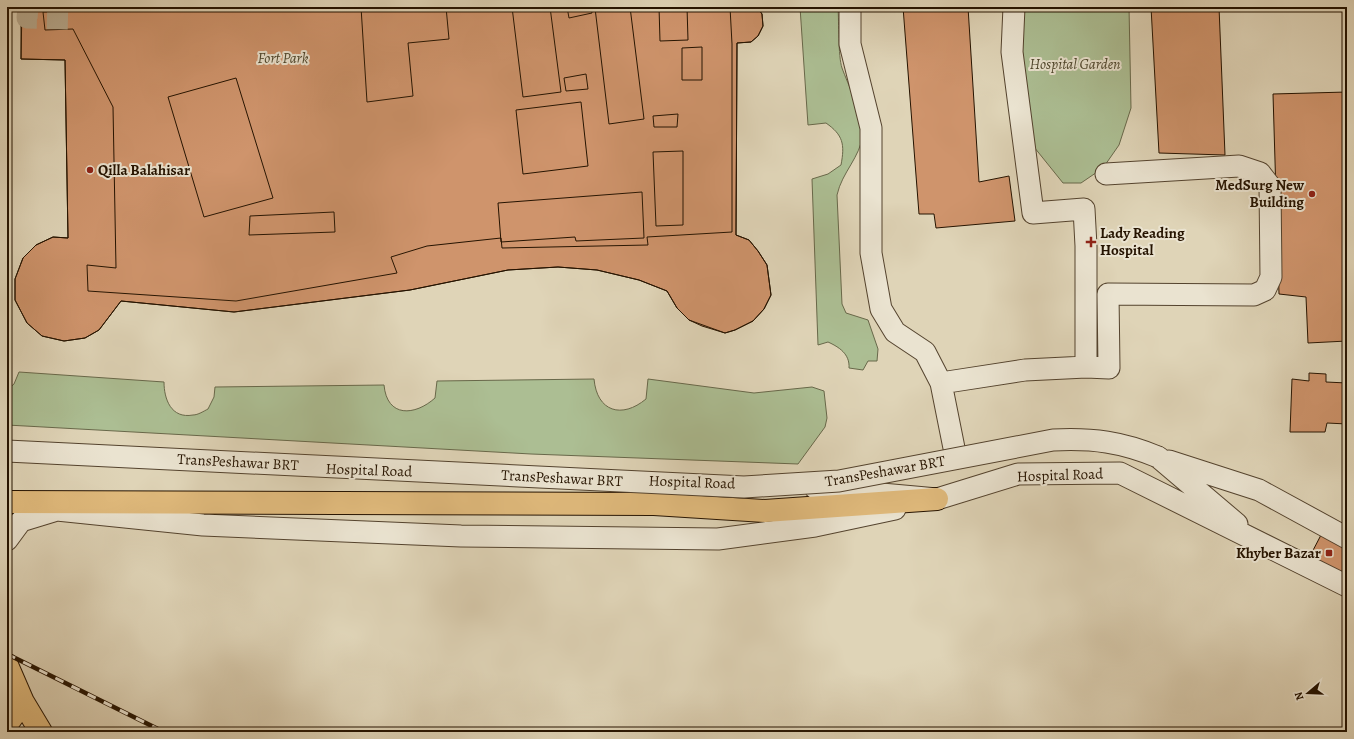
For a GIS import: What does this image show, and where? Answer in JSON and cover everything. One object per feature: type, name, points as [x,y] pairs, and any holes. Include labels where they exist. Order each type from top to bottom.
[{"type":"main road","points":[[7,502],[654,504],[765,511],[937,499]]},
{"type":"main road","points":[[7,665],[23,702],[41,732]]},
{"type":"main road","points":[[7,724],[23,702]]},
{"type":"street","points":[[850,7],[850,44],[871,128],[871,253],[880,309],[894,332],[925,352],[941,383],[956,458]]},
{"type":"street","points":[[1014,7],[1012,52],[1033,213],[1084,209],[1086,246],[1086,367]]},
{"type":"street","points":[[941,383],[1025,370],[1086,367],[1109,368],[1108,294],[1254,295],[1265,290],[1271,277],[1270,186],[1260,173],[1239,166],[1106,174]]},
{"type":"street","name":"TransPeshawar BRT","points":[[7,451],[744,487],[839,481],[1031,443],[1076,439],[1119,443],[1259,490],[1347,538]]},
{"type":"street","name":"Hospital Road","points":[[7,456],[129,462],[776,485],[937,499],[1018,474],[1120,473],[1347,586]]},
{"type":"street","name":"TransPeshawar BRT","points":[[1158,457],[1245,530],[1347,586]]},
{"type":"street","points":[[7,540],[21,521],[57,510],[203,525],[454,536],[718,538],[815,526],[937,499]]},
{"type":"green space","points":[[800,7],[838,7],[839,47],[842,68],[859,111],[863,128],[861,143],[855,158],[839,187],[837,195],[842,304],[846,313],[868,320],[878,349],[877,361],[868,361],[863,370],[849,368],[846,355],[832,344],[828,342],[818,345],[812,179],[828,174],[841,165],[843,151],[839,136],[832,127],[826,123],[808,125]]},
{"type":"green space","name":"Hospital Garden","points":[[1018,7],[1129,7],[1131,108],[1119,145],[1103,168],[1081,183],[1063,183],[1034,147],[1021,93]]},
{"type":"green space","points":[[19,372],[164,382],[165,395],[170,406],[179,414],[185,415],[197,414],[208,409],[214,397],[215,387],[384,385],[386,396],[390,403],[403,411],[419,408],[435,398],[437,381],[594,379],[596,390],[600,399],[605,405],[612,409],[620,410],[628,409],[646,399],[648,379],[754,393],[812,387],[824,391],[827,418],[825,427],[798,464],[531,454],[7,425],[7,390],[14,384]]},
{"type":"building","name":"Qilla Balahisar","points":[[21,7],[76,7],[74,11],[43,12],[45,30],[73,29],[113,107],[116,268],[87,265],[88,291],[236,301],[397,273],[391,257],[427,246],[501,238],[502,248],[648,245],[647,237],[732,232],[732,44],[730,7],[757,7],[762,14],[763,26],[758,36],[751,42],[737,43],[736,235],[749,240],[767,265],[771,295],[764,309],[753,321],[725,333],[689,320],[677,308],[667,291],[639,280],[597,270],[558,267],[508,270],[410,290],[234,312],[121,301],[99,330],[85,338],[64,341],[42,336],[27,323],[15,300],[15,279],[23,258],[36,245],[53,237],[68,238],[65,60],[21,59]]},
{"type":"building","points":[[22,7],[757,7],[762,14],[763,26],[758,36],[751,42],[737,43],[736,235],[749,240],[767,265],[771,295],[764,309],[753,321],[725,333],[702,326],[689,320],[677,308],[667,291],[639,280],[597,270],[558,267],[508,270],[410,290],[234,312],[121,301],[99,330],[85,338],[64,341],[42,336],[27,323],[15,300],[15,279],[23,258],[36,245],[53,237],[68,238],[65,60],[21,59]]},
{"type":"building","points":[[361,7],[446,7],[449,39],[408,43],[413,96],[367,102]]},
{"type":"building","points":[[512,7],[550,7],[561,92],[523,97]]},
{"type":"building","points":[[567,7],[591,7],[592,13],[569,18]]},
{"type":"building","points":[[630,7],[644,119],[609,124],[595,8]]},
{"type":"building","points":[[659,7],[687,7],[688,40],[660,41]]},
{"type":"building","points":[[903,7],[968,7],[979,182],[1009,176],[1015,221],[936,228],[934,214],[919,214]]},
{"type":"building","points":[[1151,7],[1219,7],[1225,155],[1159,153]]},
{"type":"building","points":[[702,47],[702,80],[682,80],[682,48]]},
{"type":"building","points":[[586,74],[588,89],[566,91],[564,78]]},
{"type":"building","points":[[236,78],[273,198],[204,217],[168,97]]},
{"type":"building","name":"MedSurg New Building","points":[[1347,92],[1347,341],[1308,343],[1306,297],[1279,294],[1273,94]]},
{"type":"building","points":[[581,102],[588,166],[523,174],[516,110]]},
{"type":"building","points":[[678,114],[677,127],[654,127],[653,116]]},
{"type":"building","points":[[683,151],[683,225],[656,226],[653,152]]},
{"type":"building","points":[[642,192],[644,238],[576,241],[575,237],[501,242],[498,203]]},
{"type":"building","points":[[334,212],[335,232],[249,235],[250,216]]},
{"type":"building","points":[[1309,373],[1326,374],[1326,382],[1347,383],[1347,424],[1327,423],[1325,432],[1290,432],[1292,379],[1309,381]]},
{"type":"building","name":"Khyber Bazar","points":[[1321,535],[1347,548],[1347,578],[1309,558]]},
{"type":"tunnel","points":[[28,7],[27,18],[70,19]]},
{"type":"railway","points":[[7,654],[164,732]]},
{"type":"place","name":"Qilla Balahisar","points":[[90,170]]},
{"type":"place","name":"MedSurg New Building","points":[[1312,194]]},
{"type":"place","name":"Lady Reading Hospital","points":[[1091,242]]},
{"type":"place","name":"Khyber Bazar","points":[[1329,553]]},
{"type":"park label","name":"Fort Park","points":[[283,58]]}]
